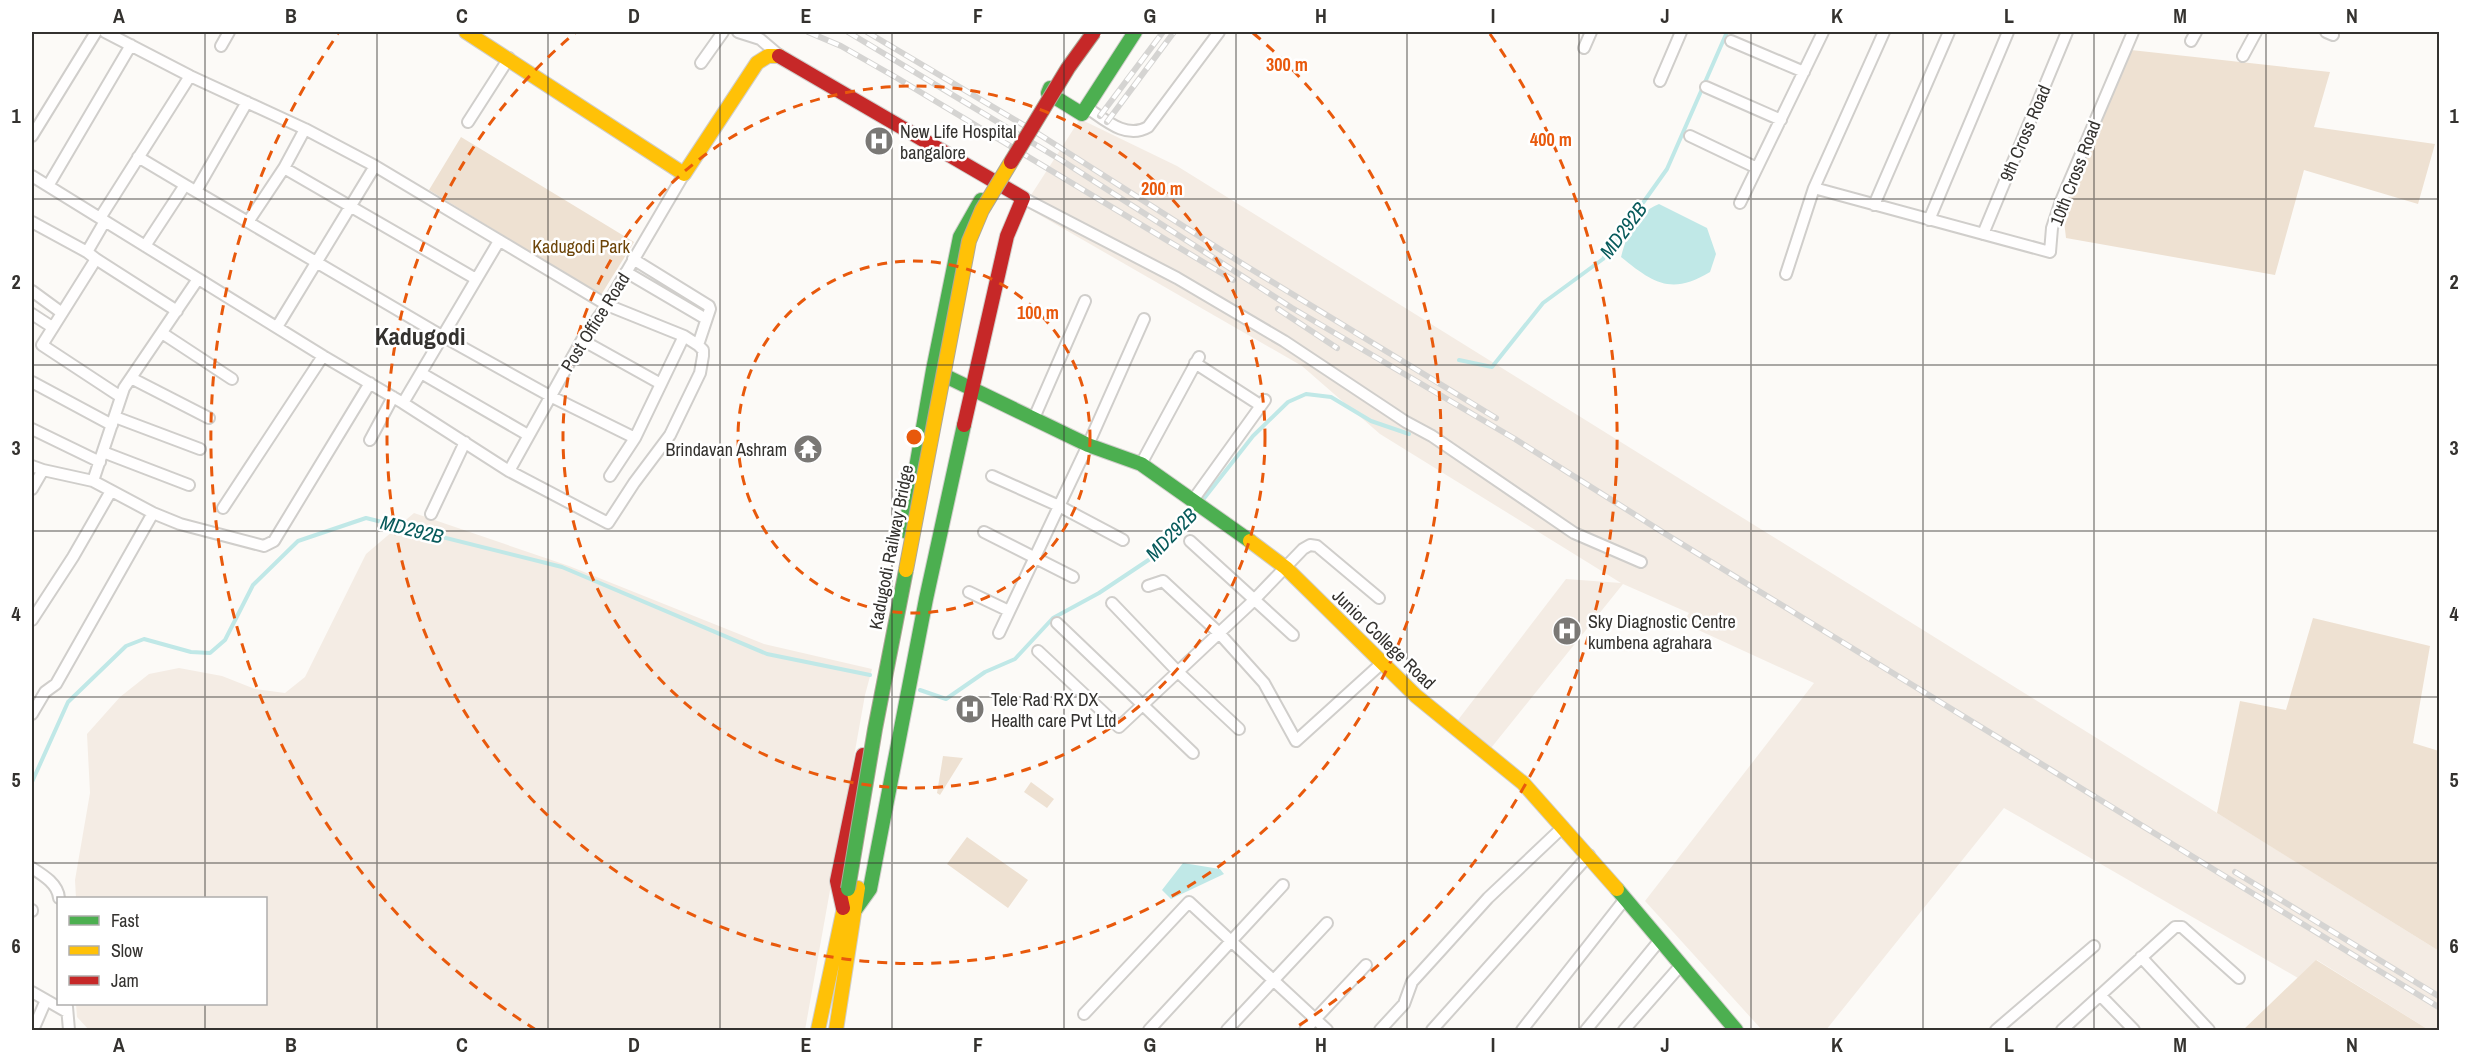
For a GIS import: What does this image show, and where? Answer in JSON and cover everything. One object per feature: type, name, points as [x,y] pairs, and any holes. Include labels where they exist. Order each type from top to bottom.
[{"type":"main road","points":[[466,32],[684,174],[758,63],[768,56],[780,56],[1023,198],[1007,236],[926,599],[870,889],[849,909]]},
{"type":"main road","points":[[1086,32],[1056,73],[1048,93],[1082,114],[1135,32]]},
{"type":"main road","name":"Kadugodi Railway Bridge","points":[[853,888],[877,718],[969,241],[982,210],[1068,68],[1094,32]]},
{"type":"main road","points":[[818,1030],[849,909],[978,243],[992,214],[1105,32]]},
{"type":"main road","points":[[836,1030],[849,909],[837,881],[881,665],[933,370],[960,237],[993,180]]},
{"type":"main road","name":"Junior College Road","points":[[933,370],[1088,445],[1141,464],[1286,568],[1416,696],[1523,783],[1589,855],[1736,1030]]},
{"type":"street","points":[[32,136],[96,32]]},
{"type":"street","points":[[32,176],[398,400],[509,471],[608,523],[633,483],[669,435],[700,373],[704,356],[703,350],[698,345],[684,336],[607,305],[375,166],[305,129],[190,76],[105,32]]},
{"type":"street","points":[[221,46],[230,32]]},
{"type":"street","points":[[701,63],[723,32]]},
{"type":"street","points":[[738,32],[760,39],[780,56]]},
{"type":"street","points":[[1086,107],[1121,129],[1134,132],[1148,127],[1219,32]]},
{"type":"street","points":[[1584,48],[1591,32]]},
{"type":"street","points":[[1660,81],[1681,32]]},
{"type":"street","points":[[1740,203],[1823,32]]},
{"type":"street","points":[[1786,274],[1814,188],[1884,32]]},
{"type":"street","points":[[1874,205],[1949,32]]},
{"type":"street","points":[[1929,220],[2008,32]]},
{"type":"street","name":"9th Cross Road","points":[[1983,234],[2067,32]]},
{"type":"street","name":"10th Cross Road","points":[[1983,234],[2050,252],[2052,228],[2061,201],[2133,32]]},
{"type":"street","points":[[2243,56],[2256,32]]},
{"type":"street","points":[[1731,41],[1803,72]]},
{"type":"street","points":[[48,186],[131,45]]},
{"type":"street","points":[[468,122],[509,58]]},
{"type":"street","points":[[121,397],[42,346],[92,255],[103,220],[138,157],[190,76]]},
{"type":"street","points":[[1706,87],[1781,120]]},
{"type":"street","points":[[196,191],[247,102]]},
{"type":"street","points":[[248,222],[284,168],[305,129]]},
{"type":"street","points":[[1690,136],[1757,168]]},
{"type":"street","points":[[138,157],[442,336],[550,396],[635,438]]},
{"type":"street","points":[[277,327],[375,166]]},
{"type":"street","points":[[284,168],[476,279]]},
{"type":"street","name":"Post Office Road","points":[[509,471],[582,340],[607,305],[684,174]]},
{"type":"street","points":[[145,246],[185,185]]},
{"type":"street","points":[[1814,188],[1983,234]]},
{"type":"street","points":[[1023,198],[1177,278],[1284,341],[1406,422],[1432,436],[1574,533],[1641,562]]},
{"type":"street","points":[[32,222],[92,255],[177,311]]},
{"type":"street","points":[[370,440],[398,400],[421,373],[499,241]]},
{"type":"street","points":[[633,259],[709,306],[698,345]]},
{"type":"street","points":[[626,272],[706,319]]},
{"type":"street","points":[[93,481],[121,397],[131,378],[198,279]]},
{"type":"street","points":[[32,291],[62,313]]},
{"type":"street","points":[[1034,418],[1085,301]]},
{"type":"street","points":[[32,314],[52,327]]},
{"type":"street","points":[[999,633],[1088,445],[1144,319]]},
{"type":"street","points":[[162,333],[232,379]]},
{"type":"street","points":[[610,476],[635,438],[684,336]]},
{"type":"street","points":[[582,340],[661,384]]},
{"type":"street","points":[[223,508],[323,356]]},
{"type":"street","points":[[1141,464],[1197,360],[1262,403],[1193,500]]},
{"type":"street","points":[[421,373],[528,435]]},
{"type":"street","points":[[131,378],[209,418]]},
{"type":"street","points":[[32,382],[113,421],[200,449]]},
{"type":"street","points":[[32,466],[93,481],[153,513],[180,524],[264,546],[270,545],[370,383]]},
{"type":"street","points":[[32,429],[101,457],[189,485]]},
{"type":"street","points":[[431,514],[465,442]]},
{"type":"street","points":[[32,489],[43,470]]},
{"type":"street","points":[[992,476],[1059,506],[1123,540]]},
{"type":"street","points":[[32,620],[73,557],[111,491]]},
{"type":"street","points":[[32,714],[45,692],[56,684],[153,513]]},
{"type":"street","points":[[984,532],[1073,577]]},
{"type":"street","points":[[1190,541],[1293,635]]},
{"type":"street","points":[[1038,651],[1119,727],[1254,600],[1303,549],[1310,545],[1317,546],[1378,598]]},
{"type":"street","points":[[1148,586],[1163,581],[1219,633],[1264,683],[1296,741],[1382,663]]},
{"type":"street","points":[[969,592],[1009,611]]},
{"type":"street","points":[[1112,603],[1178,672],[1239,729]]},
{"type":"street","points":[[1057,623],[1193,753]]},
{"type":"street","points":[[1380,1030],[1404,1004],[1412,982],[1488,898],[1563,827]]},
{"type":"street","points":[[1432,1030],[1589,855]]},
{"type":"street","points":[[32,868],[47,878],[59,893],[59,897]]},
{"type":"street","points":[[1149,1030],[1283,885]]},
{"type":"street","points":[[1522,1030],[1624,899]]},
{"type":"street","points":[[1084,1014],[1189,902],[1327,1030]]},
{"type":"street","points":[[1227,1030],[1328,923]]},
{"type":"street","points":[[2063,1030],[2175,927],[2179,926],[2239,978]]},
{"type":"street","points":[[1586,1030],[1660,940]]},
{"type":"street","points":[[1996,1030],[2094,946]]},
{"type":"street","points":[[2141,957],[2210,1030]]},
{"type":"street","points":[[1305,1030],[1366,965]]},
{"type":"street","points":[[1624,1030],[1681,965]]},
{"type":"street","points":[[32,992],[57,1004]]},
{"type":"street","points":[[2101,996],[2134,1030]]},
{"type":"street","points":[[33,1030],[46,1000]]},
{"type":"street","points":[[67,1008],[69,1030]]},
{"type":"shaded area","points":[[1080,119],[1177,166],[2439,951],[2439,1030],[2429,1030],[2317,960],[2298,978],[2004,808],[1826,1030],[1762,1030],[1645,901],[1814,683],[1683,623],[1689,613],[1623,584],[1491,748],[1458,720],[1566,579],[1621,583],[1380,434],[1302,366],[1024,206]]},
{"type":"shaded area","points":[[414,513],[569,566],[764,644],[872,669],[865,695],[805,1030],[89,1030],[77,1017],[76,1005],[267,1005],[267,897],[76,897],[75,880],[90,793],[87,734],[120,697],[149,674],[179,668],[222,676],[255,689],[285,693],[305,677],[366,554]]},
{"type":"green space","points":[[2131,50],[2330,72],[2314,127],[2435,144],[2418,204],[2304,170],[2275,275],[2066,238],[2063,212]]},
{"type":"green space","name":"Kadugodi Park","points":[[461,137],[634,242],[601,295],[429,190]]},
{"type":"green space","points":[[2313,618],[2430,646],[2413,743],[2439,751],[2439,951],[2217,813],[2240,701],[2286,710]]},
{"type":"green space","points":[[943,756],[963,758],[940,795],[937,793]]},
{"type":"green space","points":[[1031,782],[1054,799],[1047,808],[1024,792]]},
{"type":"green space","points":[[967,837],[1028,880],[1008,908],[947,864]]},
{"type":"green space","points":[[2316,960],[2429,1030],[2243,1030]]},
{"type":"water","points":[[1659,204],[1707,228],[1716,254],[1710,272],[1685,283],[1664,283],[1643,274],[1621,257],[1633,225],[1643,213]]},
{"type":"water","points":[[1183,863],[1220,869],[1224,874],[1171,899],[1162,890]]},
{"type":"waterway","name":"MD292B","points":[[1459,360],[1492,367],[1543,303],[1603,259],[1667,169],[1727,32]]},
{"type":"waterway","name":"MD292B","points":[[1202,501],[1253,436],[1288,402],[1306,394],[1331,397],[1371,421],[1409,434]]},
{"type":"waterway","name":"MD292B","points":[[920,690],[946,699],[985,672],[1015,659],[1053,618],[1099,593],[1153,557],[1198,508]]},
{"type":"waterway","name":"MD292B","points":[[32,782],[68,702],[126,646],[144,639],[191,652],[210,653],[225,640],[253,585],[298,541],[366,518],[562,567],[767,654],[870,675]]},
{"type":"railway","points":[[808,32],[841,46],[897,78],[1233,280]]},
{"type":"railway","points":[[848,32],[1061,160],[1292,308],[1515,439],[1664,533],[2440,1008]]},
{"type":"railway","points":[[867,32],[1037,133],[1246,266],[1496,418]]},
{"type":"railway","points":[[1100,116],[1163,32]]},
{"type":"railway","points":[[1107,122],[1174,32]]},
{"type":"railway","points":[[1278,309],[1337,348]]},
{"type":"railway","points":[[2235,872],[2440,997]]},
{"type":"traffic: fast","points":[[1050,88],[1048,93],[1082,114],[1135,32]]},
{"type":"traffic: fast","points":[[905,531],[933,370],[960,237],[981,200]]},
{"type":"traffic: fast","points":[[933,370],[1088,445],[1141,464],[1250,541]]},
{"type":"traffic: fast","points":[[855,910],[870,889],[926,599],[964,425]]},
{"type":"traffic: fast","points":[[848,889],[875,729],[906,570]]},
{"type":"traffic: fast","points":[[1617,889],[1736,1030]]},
{"type":"traffic: slow","points":[[466,32],[684,174],[757,63],[768,56],[779,56]]},
{"type":"traffic: slow","points":[[906,570],[969,241],[982,210],[1011,162]]},
{"type":"traffic: slow","points":[[1250,541],[1286,568],[1416,696],[1523,783],[1617,889]]},
{"type":"traffic: slow","points":[[836,1030],[858,888]]},
{"type":"traffic: slow","points":[[818,1030],[848,889]]},
{"type":"traffic: jam","points":[[1011,162],[1068,68],[1094,32]]},
{"type":"traffic: jam","points":[[779,56],[1023,198],[1007,236],[964,425]]},
{"type":"traffic: jam","points":[[843,908],[837,881],[863,755]]},
{"type":"place","name":"New Life Hospital bangalore","points":[[879,141]]},
{"type":"place","name":"Brindavan Ashram","points":[[808,449]]},
{"type":"place","name":"Sky Diagnostic Centre kumbena agrahara","points":[[1567,631]]},
{"type":"place","name":"Tele Rad RX DX Health care Pvt Ltd","points":[[970,709]]},
{"type":"district","name":"Kadugodi","points":[[420,336]]}]
